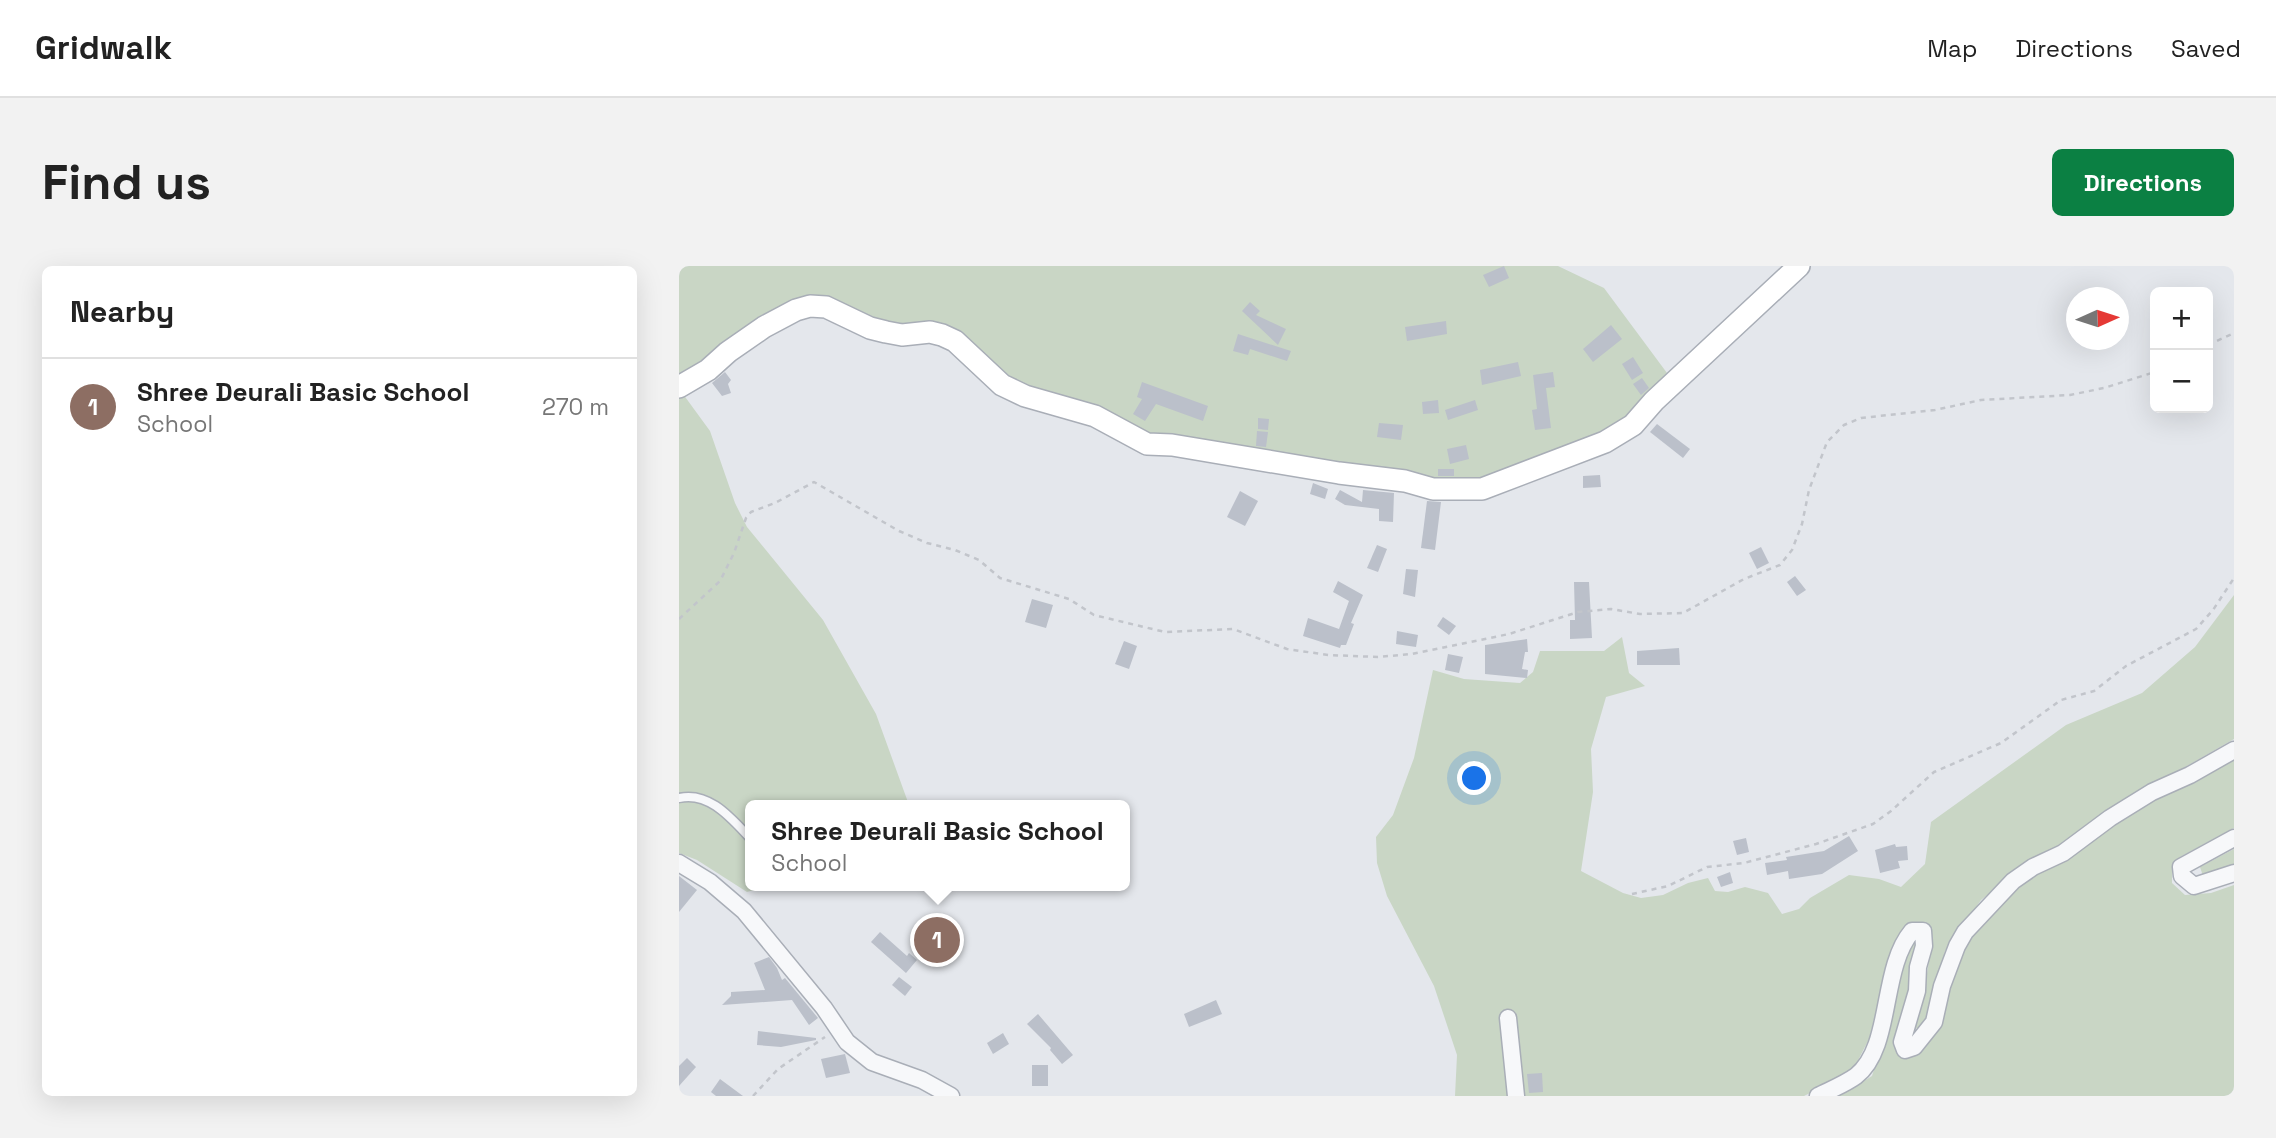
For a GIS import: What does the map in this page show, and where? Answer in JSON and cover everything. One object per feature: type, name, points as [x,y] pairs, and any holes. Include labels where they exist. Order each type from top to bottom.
[{"type":"street","points":[[679,387],[708,370],[764,327],[796,310],[810,306],[826,307],[870,328],[885,332],[902,335],[930,332],[942,335],[955,341],[1002,385],[1025,396],[1095,416],[1147,444],[1172,445],[1339,474],[1405,481],[1433,489],[1482,489],[1605,442],[1633,425],[1654,401],[1799,266]]},
{"type":"street","points":[[1818,1096],[1857,1076],[1871,1059],[1881,1032],[1883,1009],[1903,941],[1912,931],[1923,931],[1924,946],[1918,967],[1917,991],[1902,1042],[1905,1050],[1914,1047],[1934,1022],[1942,986],[1965,932],[2013,881],[2033,867],[2063,853],[2152,792],[2234,750]]},
{"type":"street","points":[[2234,838],[2181,867],[2182,876],[2194,886],[2234,873]]},
{"type":"street","points":[[679,863],[710,882],[744,911],[824,1008],[847,1042],[872,1062],[922,1080],[951,1096]]},
{"type":"street","points":[[1507,1018],[1516,1096]]},
{"type":"lane","points":[[679,798],[701,797],[745,834]]},
{"type":"path","points":[[2213,343],[2234,333]]},
{"type":"path","points":[[679,619],[720,581],[734,553],[746,518],[751,512],[775,503],[814,482],[898,531],[927,544],[955,550],[979,560],[1000,578],[1069,599],[1094,615],[1165,632],[1233,629],[1287,649],[1328,655],[1378,657],[1412,654],[1509,634],[1578,612],[1611,609],[1640,614],[1683,613],[1744,579],[1780,565],[1792,550],[1797,537],[1809,491],[1827,442],[1844,425],[1861,418],[1935,410],[1981,400],[2070,396],[2150,374]]},
{"type":"path","points":[[1632,894],[1668,886],[1707,867],[1744,863],[1816,844],[1873,824],[1934,772],[2001,743],[2061,700],[2094,691],[2126,667],[2196,629],[2213,610],[2234,578]]},
{"type":"path","points":[[753,1096],[778,1069],[837,1029]]},
{"type":"green space","points":[[679,266],[1558,266],[1604,288],[1667,373],[1649,399],[1624,420],[1561,454],[1455,486],[1149,437],[1022,389],[966,340],[899,328],[811,300],[788,302],[758,321],[679,381]]},
{"type":"green space","points":[[683,394],[710,431],[735,503],[747,527],[823,620],[876,714],[907,800],[745,800],[745,891],[697,860],[679,853],[679,397]]},
{"type":"green space","points":[[2234,595],[2234,739],[2119,805],[2082,832],[2026,864],[1981,900],[1945,951],[1925,1024],[1911,1031],[1926,978],[1929,938],[1927,924],[1909,922],[1891,953],[1869,1039],[1852,1072],[1804,1096],[1455,1096],[1457,1055],[1434,986],[1387,896],[1377,863],[1376,837],[1393,815],[1414,758],[1433,670],[1464,679],[1520,683],[1533,672],[1540,651],[1604,651],[1622,637],[1629,673],[1645,686],[1606,697],[1591,749],[1593,792],[1581,871],[1623,893],[1641,898],[1663,895],[1688,883],[1708,878],[1715,891],[1728,892],[1745,887],[1768,893],[1782,914],[1799,909],[1810,898],[1849,875],[1879,879],[1901,887],[1925,864],[1931,822],[2066,725],[2142,693],[2195,647]]},
{"type":"green space","points":[[2234,758],[2234,828],[2180,857],[2172,866],[2172,883],[2185,895],[2211,893],[2234,885],[2234,1096],[1839,1096],[1872,1076],[1885,1035],[1896,984],[1913,938],[1919,941],[1900,1052],[1911,1057],[1923,1046],[1939,1020],[1952,974],[1965,945],[1988,916],[2016,888],[2087,837],[2164,793]]},
{"type":"green space","points":[[2234,849],[2234,867],[2203,876],[2200,867]]},
{"type":"building","points":[[1504,266],[1509,278],[1489,287],[1483,275]]},
{"type":"building","points":[[1250,302],[1260,311],[1256,315],[1286,329],[1278,345],[1242,311]]},
{"type":"building","points":[[1446,321],[1447,334],[1407,341],[1405,327]]},
{"type":"building","points":[[1611,325],[1622,339],[1593,362],[1583,349]]},
{"type":"building","points":[[1238,334],[1291,351],[1287,361],[1250,349],[1248,355],[1233,351]]},
{"type":"building","points":[[1633,357],[1643,373],[1632,380],[1622,364]]},
{"type":"building","points":[[1518,362],[1521,376],[1482,385],[1480,370]]},
{"type":"building","points":[[725,372],[731,380],[728,384],[731,393],[722,396],[712,383]]},
{"type":"building","points":[[1553,372],[1555,387],[1546,388],[1551,428],[1535,430],[1532,410],[1537,409],[1533,375]]},
{"type":"building","points":[[1642,378],[1649,388],[1641,395],[1633,384]]},
{"type":"building","points":[[1142,382],[1208,406],[1203,421],[1156,404],[1145,421],[1133,414],[1142,399],[1137,397]]},
{"type":"building","points":[[1438,400],[1439,413],[1423,414],[1422,402]]},
{"type":"building","points":[[1475,400],[1478,410],[1448,420],[1445,410]]},
{"type":"building","points":[[1258,418],[1269,419],[1268,430],[1258,429]]},
{"type":"building","points":[[1379,423],[1403,425],[1401,440],[1377,437]]},
{"type":"building","points":[[1657,424],[1690,449],[1683,458],[1650,432]]},
{"type":"building","points":[[1257,431],[1268,432],[1266,447],[1256,446]]},
{"type":"building","points":[[1466,445],[1469,459],[1450,464],[1447,449]]},
{"type":"building","points":[[1438,469],[1454,469],[1454,476],[1438,476]]},
{"type":"building","points":[[1600,475],[1601,487],[1583,488],[1583,476]]},
{"type":"building","points":[[1313,483],[1328,489],[1325,499],[1310,494]]},
{"type":"building","points":[[1340,490],[1362,502],[1363,490],[1394,493],[1393,522],[1379,521],[1379,509],[1345,505],[1335,499]]},
{"type":"building","points":[[1240,491],[1258,501],[1245,526],[1227,517]]},
{"type":"building","points":[[1427,501],[1441,502],[1435,550],[1421,548]]},
{"type":"building","points":[[1377,545],[1387,549],[1378,572],[1367,568]]},
{"type":"building","points":[[1761,547],[1769,563],[1757,569],[1749,553]]},
{"type":"building","points":[[1406,569],[1418,570],[1415,597],[1403,594]]},
{"type":"building","points":[[1795,576],[1806,590],[1797,596],[1787,582]]},
{"type":"building","points":[[1338,581],[1363,595],[1351,623],[1354,624],[1346,645],[1341,645],[1340,648],[1303,636],[1308,618],[1339,629],[1349,601],[1333,592]]},
{"type":"building","points":[[1574,582],[1589,582],[1592,638],[1570,639],[1570,620],[1575,620]]},
{"type":"building","points":[[1032,599],[1053,605],[1046,628],[1025,622]]},
{"type":"building","points":[[1443,617],[1456,626],[1449,635],[1437,626]]},
{"type":"building","points":[[1397,631],[1418,635],[1416,647],[1396,644]]},
{"type":"building","points":[[1527,639],[1528,652],[1525,652],[1522,669],[1528,670],[1527,678],[1485,674],[1485,645]]},
{"type":"building","points":[[1124,641],[1137,646],[1129,669],[1115,664]]},
{"type":"building","points":[[1679,648],[1680,665],[1637,665],[1637,651]]},
{"type":"building","points":[[1448,654],[1463,657],[1459,673],[1445,670]]},
{"type":"building","points":[[1849,836],[1858,851],[1822,874],[1789,879],[1788,871],[1767,875],[1765,863],[1824,851]]},
{"type":"building","points":[[1746,838],[1749,852],[1737,855],[1733,841]]},
{"type":"building","points":[[1895,844],[1896,847],[1907,846],[1908,860],[1898,861],[1900,868],[1880,873],[1875,850]]},
{"type":"building","points":[[1730,872],[1733,883],[1721,887],[1717,877]]},
{"type":"building","points":[[679,876],[697,890],[679,912]]},
{"type":"building","points":[[880,932],[907,956],[909,953],[917,960],[906,973],[871,942]]},
{"type":"building","points":[[769,957],[782,980],[785,978],[818,1018],[809,1025],[792,1000],[722,1005],[731,996],[731,992],[765,990],[754,963]]},
{"type":"building","points":[[899,977],[912,987],[905,996],[892,985]]},
{"type":"building","points":[[1216,1000],[1222,1014],[1189,1027],[1184,1014]]},
{"type":"building","points":[[1038,1014],[1073,1055],[1062,1064],[1051,1048],[1027,1024]]},
{"type":"building","points":[[758,1031],[816,1040],[781,1047],[757,1045]]},
{"type":"building","points":[[1003,1033],[1009,1044],[993,1054],[987,1043]]},
{"type":"building","points":[[845,1054],[850,1073],[826,1078],[821,1059]]},
{"type":"building","points":[[687,1058],[696,1067],[679,1086],[679,1066]]},
{"type":"building","points":[[1032,1065],[1048,1065],[1048,1086],[1032,1086]]},
{"type":"building","points":[[1542,1073],[1543,1092],[1529,1093],[1527,1074]]},
{"type":"building","points":[[720,1079],[743,1096],[716,1096],[711,1092]]},
{"type":"place","name":"Shree Deurali Basic School","points":[[937,940]]}]
